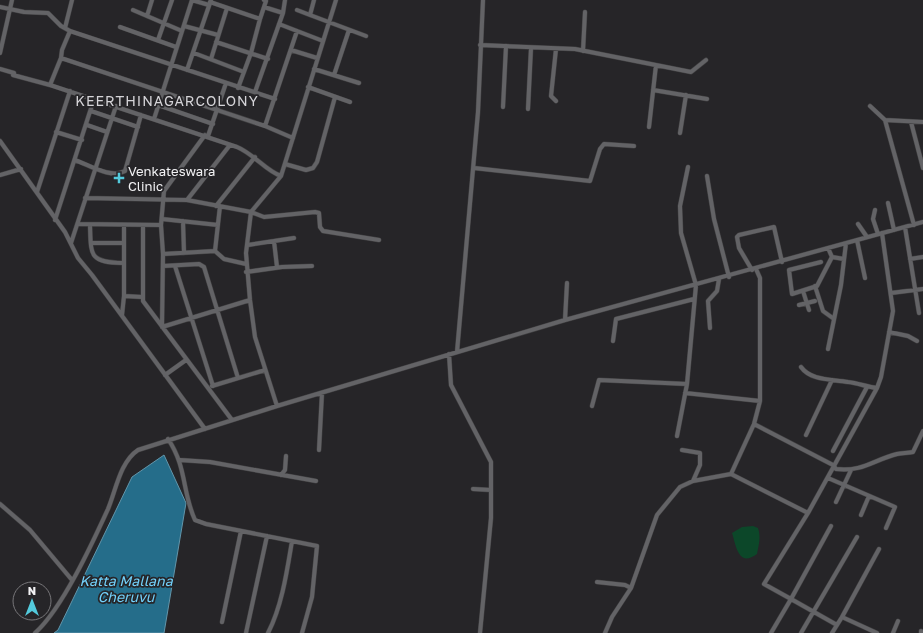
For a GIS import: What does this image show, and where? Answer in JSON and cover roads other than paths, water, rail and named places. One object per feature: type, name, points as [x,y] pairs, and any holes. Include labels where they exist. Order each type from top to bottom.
[{"type":"street","points":[[0,54],[12,0]]},
{"type":"street","points":[[64,28],[72,0]]},
{"type":"street","points":[[147,16],[152,0]]},
{"type":"street","points":[[158,40],[165,24],[172,0]]},
{"type":"street","points":[[154,119],[162,90],[192,0],[210,3],[260,19]]},
{"type":"street","points":[[238,88],[251,53],[266,1],[264,0]]},
{"type":"street","points":[[255,92],[268,59],[283,13],[285,0]]},
{"type":"street","points":[[310,14],[314,0]]},
{"type":"street","points":[[277,406],[255,337],[246,272],[251,212],[281,176],[336,0]]},
{"type":"street","points":[[456,352],[474,168],[483,0]]},
{"type":"street","points":[[187,70],[210,3]]},
{"type":"street","points":[[0,7],[48,13],[64,28],[70,31],[238,88],[275,99]]},
{"type":"street","points":[[264,7],[283,13]]},
{"type":"street","points":[[211,59],[227,8]]},
{"type":"street","points":[[133,10],[165,24],[183,29],[218,35]]},
{"type":"street","points":[[298,10],[366,36]]},
{"type":"street","points":[[583,50],[585,12]]},
{"type":"street","points":[[279,24],[323,41]]},
{"type":"street","points":[[120,28],[176,47]]},
{"type":"street","points":[[334,75],[349,30]]},
{"type":"street","points":[[50,85],[62,58],[62,50],[70,31]]},
{"type":"street","points":[[265,126],[297,31]]},
{"type":"street","points":[[216,42],[268,59]]},
{"type":"street","points":[[480,45],[583,50],[691,72],[706,60]]},
{"type":"street","points":[[503,107],[506,46]]},
{"type":"street","points":[[528,109],[531,48]]},
{"type":"street","points":[[556,49],[551,96],[556,101]]},
{"type":"street","points":[[291,50],[317,58]]},
{"type":"street","points":[[194,53],[244,72]]},
{"type":"street","points":[[62,58],[162,90],[218,111],[265,126],[293,138]]},
{"type":"street","points":[[649,127],[656,65]]},
{"type":"street","points":[[314,69],[359,83]]},
{"type":"street","points":[[0,70],[206,135],[243,149],[281,176]]},
{"type":"street","points":[[162,327],[163,254],[161,225],[166,188],[213,124],[226,83]]},
{"type":"street","points":[[308,87],[350,102]]},
{"type":"street","points":[[653,90],[707,99]]},
{"type":"street","points":[[37,192],[70,91]]},
{"type":"street","points":[[680,133],[686,95]]},
{"type":"street","points":[[285,164],[306,170],[313,168],[317,162],[335,97]]},
{"type":"street","points":[[55,220],[87,125],[94,99]]},
{"type":"street","points":[[158,105],[213,124]]},
{"type":"street","points":[[72,243],[79,224],[85,198],[97,168],[116,106]]},
{"type":"street","points":[[870,106],[885,120],[914,225]]},
{"type":"street","points":[[91,111],[138,127]]},
{"type":"street","points":[[75,160],[117,173],[125,171],[141,115]]},
{"type":"street","points":[[885,120],[923,122]]},
{"type":"street","points":[[911,122],[923,168]]},
{"type":"street","points":[[87,125],[108,132]]},
{"type":"street","points":[[56,132],[82,140]]},
{"type":"street","points":[[0,141],[72,243],[78,258],[205,429]]},
{"type":"street","points":[[474,168],[590,181],[600,149],[604,144],[634,146]]},
{"type":"street","points":[[187,200],[230,145]]},
{"type":"street","points":[[215,251],[218,225],[218,206],[255,157]]},
{"type":"street","points":[[677,436],[687,384],[696,286],[681,233],[680,206],[688,167]]},
{"type":"street","points":[[0,181],[1,175],[21,169]]},
{"type":"street","points":[[707,176],[714,219],[729,276]]},
{"type":"street","points":[[85,198],[187,200],[251,212],[264,217],[317,212],[319,215],[320,227],[323,231],[379,240]]},
{"type":"street","points":[[888,203],[894,230]]},
{"type":"street","points":[[837,625],[764,584],[828,478],[833,465],[881,377],[893,311],[880,234],[873,218],[874,210]]},
{"type":"street","points":[[162,219],[218,225]]},
{"type":"street","points":[[183,221],[184,252]]},
{"type":"street","points":[[35,633],[48,620],[72,580],[108,509],[129,459],[138,450],[168,439],[565,320],[696,286],[923,222]]},
{"type":"street","points":[[79,224],[161,225]]},
{"type":"street","points":[[90,224],[93,253],[104,263],[123,263]]},
{"type":"street","points":[[858,224],[867,237]]},
{"type":"street","points":[[122,316],[124,296],[124,225]]},
{"type":"street","points":[[143,225],[142,297],[145,305],[232,420]]},
{"type":"street","points":[[731,474],[754,424],[760,401],[760,278],[737,246],[737,237],[739,235],[774,227],[782,262]]},
{"type":"street","points":[[905,227],[919,313]]},
{"type":"street","points":[[248,245],[294,238]]},
{"type":"street","points":[[857,240],[865,278]]},
{"type":"street","points":[[274,241],[277,267]]},
{"type":"street","points":[[91,243],[124,243]]},
{"type":"street","points":[[828,349],[846,243]]},
{"type":"street","points":[[828,248],[832,257]]},
{"type":"street","points":[[163,254],[215,251],[224,259],[246,264]]},
{"type":"street","points":[[832,257],[844,259]]},
{"type":"street","points":[[822,262],[789,270],[792,294],[815,286],[832,257]]},
{"type":"street","points":[[910,259],[923,257]]},
{"type":"street","points":[[163,266],[199,264],[204,267],[238,378]]},
{"type":"street","points":[[175,266],[213,386]]},
{"type":"street","points":[[246,272],[277,267],[312,266]]},
{"type":"street","points":[[710,328],[708,301],[717,291],[720,278]]},
{"type":"street","points":[[565,320],[567,283]]},
{"type":"street","points":[[815,286],[823,310],[834,319]]},
{"type":"street","points":[[891,292],[923,289]]},
{"type":"street","points":[[803,291],[809,310]]},
{"type":"street","points":[[124,296],[142,297]]},
{"type":"street","points":[[613,341],[616,318],[694,299]]},
{"type":"street","points":[[162,327],[250,300]]},
{"type":"street","points":[[799,305],[815,301]]},
{"type":"street","points":[[889,332],[908,336],[917,341]]},
{"type":"street","points":[[449,354],[452,385],[490,462],[491,518],[480,633]]},
{"type":"street","points":[[165,375],[186,360]]},
{"type":"street","points":[[801,367],[805,373],[832,380],[876,388]]},
{"type":"street","points":[[208,388],[265,370]]},
{"type":"street","points":[[592,406],[599,380],[687,384]]},
{"type":"street","points":[[806,435],[832,380]]},
{"type":"street","points":[[833,451],[867,387]]},
{"type":"street","points":[[319,450],[322,393]]},
{"type":"street","points":[[685,393],[760,401]]},
{"type":"street","points":[[754,424],[833,465],[836,469],[851,470],[856,470],[898,454],[913,452],[923,431]]},
{"type":"street","points":[[168,439],[180,460],[187,494],[195,520],[317,546],[312,598],[302,633]]},
{"type":"street","points":[[682,450],[700,453],[700,465],[693,481]]},
{"type":"street","points":[[281,475],[285,470],[286,456]]},
{"type":"street","points":[[180,460],[210,462],[316,481]]},
{"type":"street","points":[[836,502],[851,470]]},
{"type":"street","points":[[606,633],[612,617],[631,588],[657,515],[680,487],[693,481],[731,474],[808,513]]},
{"type":"street","points":[[828,478],[896,507],[886,528]]},
{"type":"street","points":[[473,489],[491,490]]},
{"type":"street","points":[[860,515],[870,496]]},
{"type":"street","points":[[0,504],[30,530],[72,580]]},
{"type":"street","points":[[771,633],[831,526]]},
{"type":"street","points":[[222,622],[241,531]]},
{"type":"street","points":[[246,633],[267,536]]},
{"type":"street","points":[[801,633],[857,537]]},
{"type":"street","points":[[268,633],[275,616],[286,576],[292,541]]},
{"type":"street","points":[[832,633],[879,549]]},
{"type":"street","points":[[597,582],[626,585],[631,588]]},
{"type":"street","points":[[842,617],[877,633]]},
{"type":"street","points":[[893,633],[898,621]]},
{"type":"water","name":"Katta Mallana Cheruvu","points":[[164,455],[186,503],[164,633],[54,633],[58,630],[132,477]]},
{"type":"place","name":"Venkateswara Clinic","points":[[119,178]]},
{"type":"district","name":"KEERTHINAGARCOLONY","points":[[167,101]]}]
